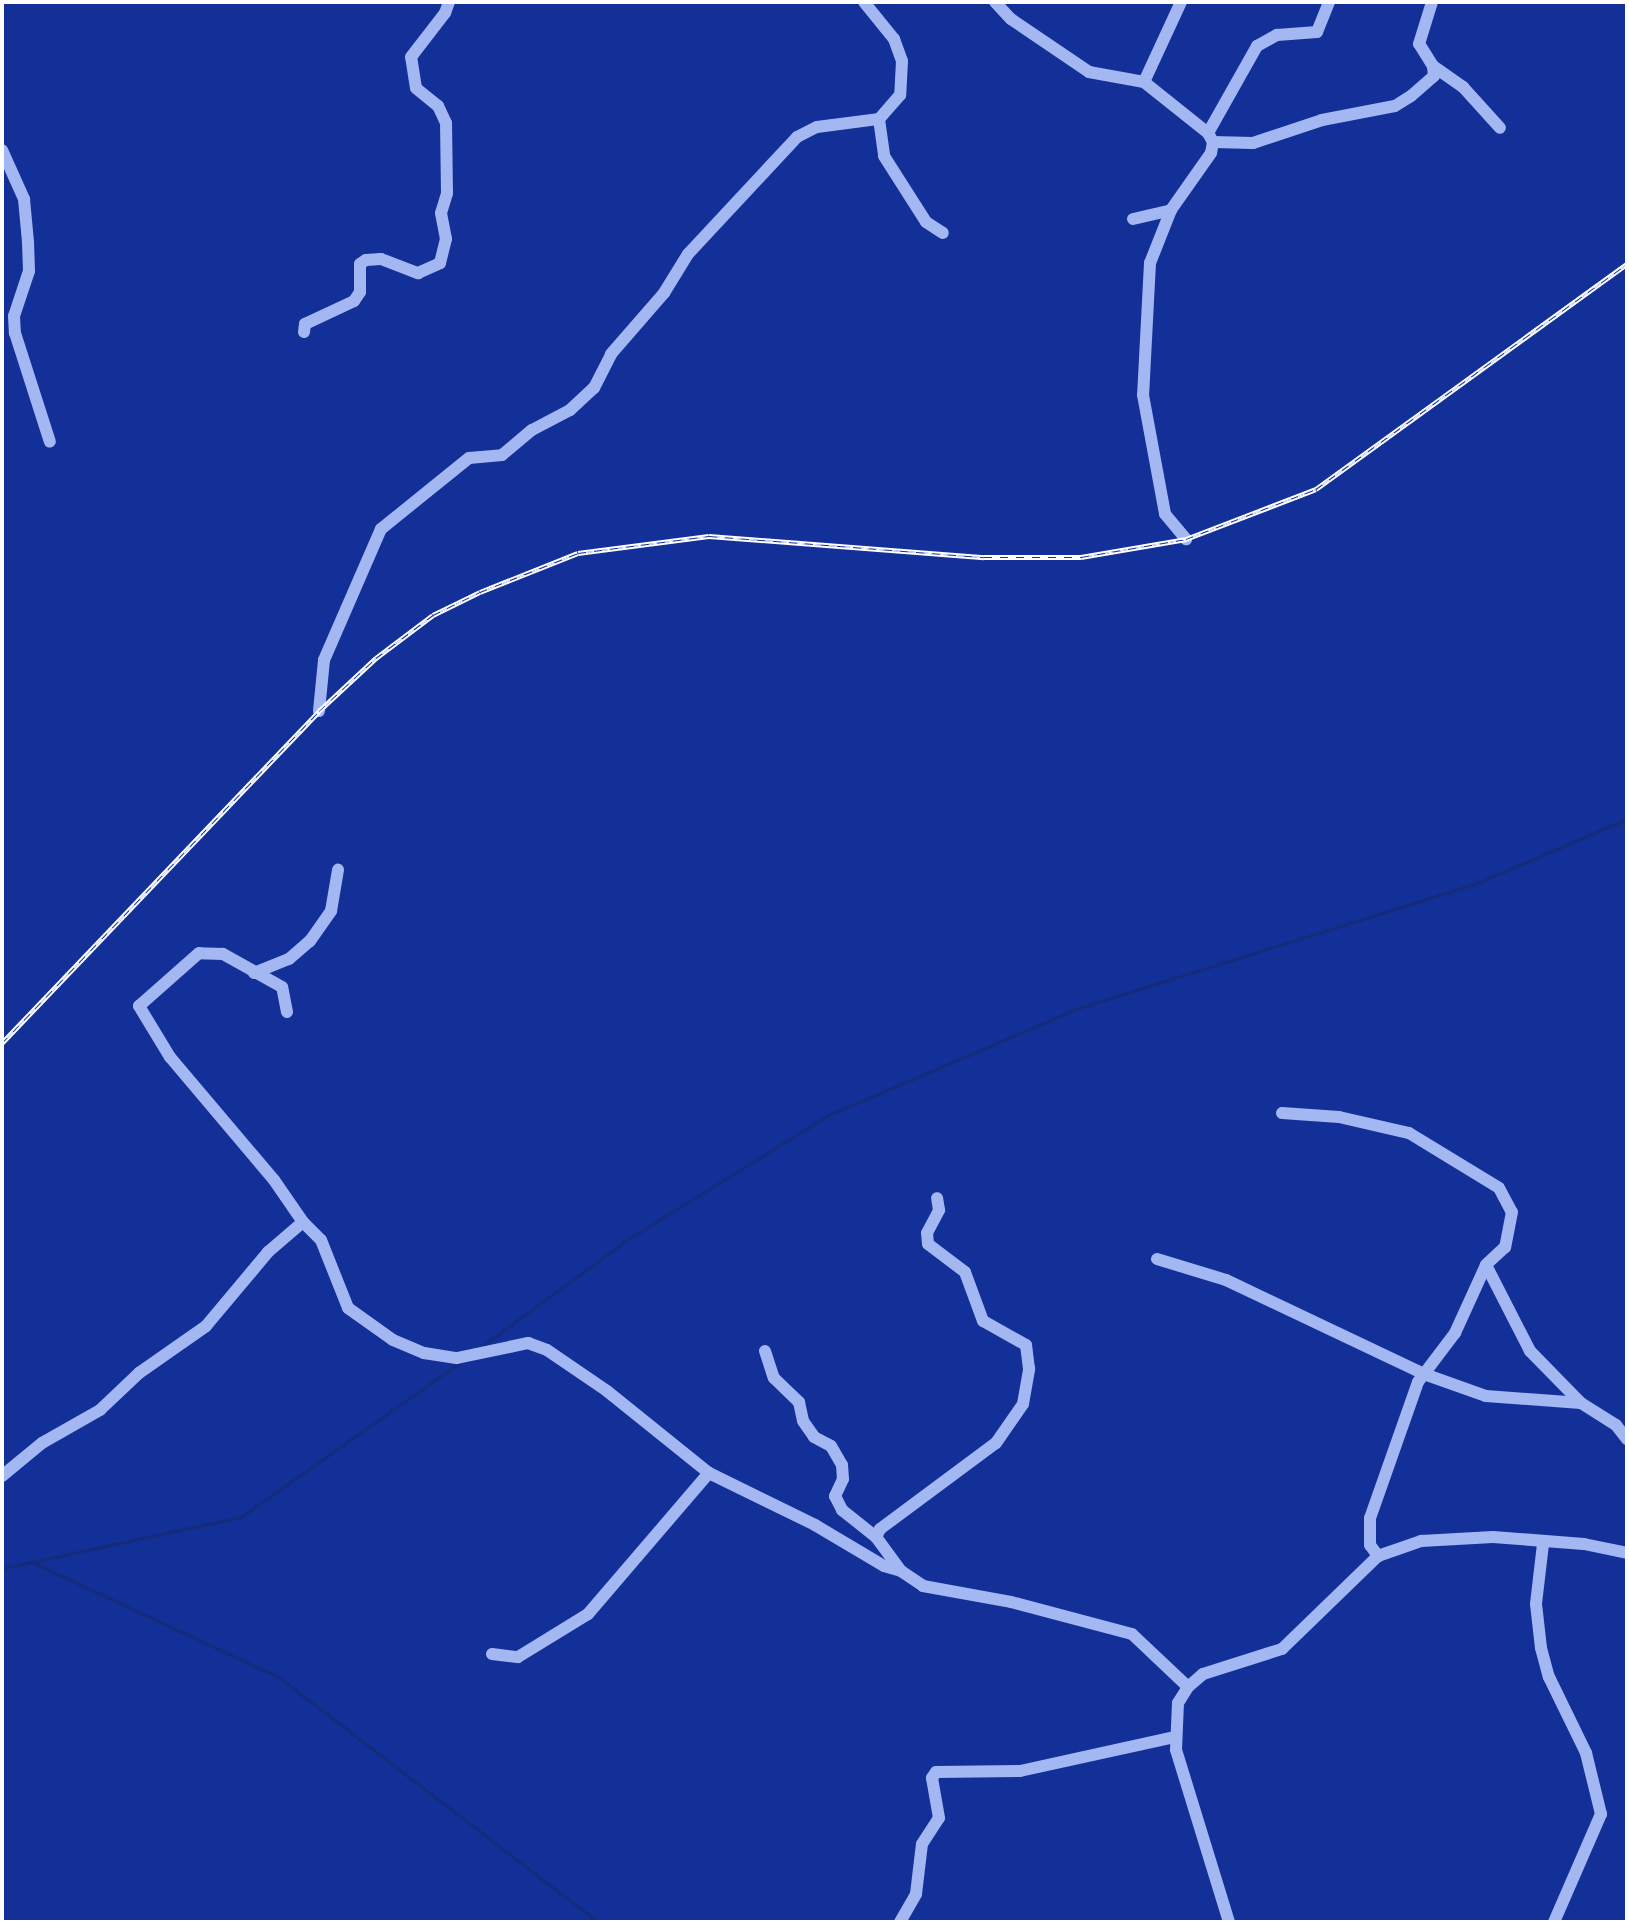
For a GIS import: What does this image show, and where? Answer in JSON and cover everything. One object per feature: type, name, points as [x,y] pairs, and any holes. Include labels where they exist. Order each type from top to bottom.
[{"type":"street","points":[[304,332],[305,324],[354,301],[360,292],[360,264],[366,260],[390,261],[418,273],[426,273],[440,263],[446,239],[442,213],[447,193],[446,122],[438,106],[416,88],[411,57],[445,13],[449,2]]},
{"type":"street","points":[[319,710],[324,660],[381,529],[469,458],[502,455],[532,430],[570,410],[594,387],[611,354],[664,293],[688,254],[797,137],[817,127],[880,119],[900,95],[902,61],[894,39],[864,2]]},
{"type":"street","points":[[995,2],[1011,19],[1089,72],[1144,82],[1210,138],[1253,143],[1322,120],[1395,106],[1434,76],[1433,66]]},
{"type":"street","points":[[1144,82],[1181,2]]},
{"type":"street","points":[[1186,539],[1166,514],[1143,395],[1150,263],[1171,210],[1211,153],[1210,138],[1257,46],[1277,35],[1317,32],[1329,2]]},
{"type":"street","points":[[1432,2],[1419,44],[1433,66],[1462,87],[1500,128]]},
{"type":"street","points":[[880,119],[884,156],[926,222],[943,233]]},
{"type":"street","points":[[2,150],[24,199],[28,242],[29,271],[14,316],[15,333],[50,442]]},
{"type":"street","points":[[1133,219],[1171,210]]},
{"type":"street","points":[[254,973],[289,959],[310,941],[331,911],[338,870]]},
{"type":"street","points":[[287,1012],[282,987],[223,954],[199,953],[139,1006],[170,1057],[274,1180],[303,1222],[321,1240],[348,1308],[361,1321],[424,1353],[457,1358],[528,1343],[547,1350],[607,1391],[709,1473],[815,1525],[884,1566],[901,1571],[923,1586],[1011,1602],[1132,1634],[1188,1687]]},
{"type":"street","points":[[1282,1113],[1339,1117],[1409,1133],[1499,1188],[1512,1212],[1505,1247],[1486,1265],[1455,1333],[1424,1374],[1374,1499],[1367,1531],[1378,1556]]},
{"type":"street","points":[[876,1537],[916,1499],[996,1443],[1016,1420],[1025,1393],[1026,1345],[983,1321],[965,1272],[928,1244],[927,1233],[939,1209],[937,1198]]},
{"type":"street","points":[[2,1476],[42,1443],[100,1410],[139,1373],[206,1326],[268,1252],[303,1222]]},
{"type":"street","points":[[1157,1259],[1226,1280],[1424,1374],[1486,1396],[1581,1403]]},
{"type":"street","points":[[1486,1265],[1530,1351],[1581,1403],[1616,1425],[1627,1439]]},
{"type":"street","points":[[765,1351],[774,1378],[799,1402],[814,1437],[831,1446],[842,1465],[842,1479],[835,1496],[842,1510],[876,1537],[901,1571]]},
{"type":"street","points":[[492,1654],[518,1657],[588,1614],[709,1473]]},
{"type":"street","points":[[1229,1922],[1183,1777],[1175,1737],[1178,1703],[1188,1687],[1203,1674],[1282,1648],[1378,1556],[1421,1541],[1457,1536],[1544,1544],[1584,1544],[1627,1553]]},
{"type":"street","points":[[1544,1544],[1536,1604],[1541,1647],[1549,1677],[1586,1753],[1601,1814],[1554,1922]]},
{"type":"street","points":[[900,1922],[916,1894],[922,1844],[939,1818],[933,1790],[936,1772],[1031,1770],[1175,1737]]},
{"type":"waterway","points":[[481,1347],[627,1240],[827,1116],[1079,1008],[1480,882],[1627,819]]},
{"type":"waterway","points":[[32,1562],[241,1517],[459,1363]]},
{"type":"waterway","points":[[2,1568],[32,1562],[279,1677],[598,1922]]},
{"type":"railway","points":[[2,1043],[319,711],[376,658],[433,615],[480,592],[578,553],[709,536],[984,557],[1081,557],[1186,539],[1316,489],[1627,264]]}]
